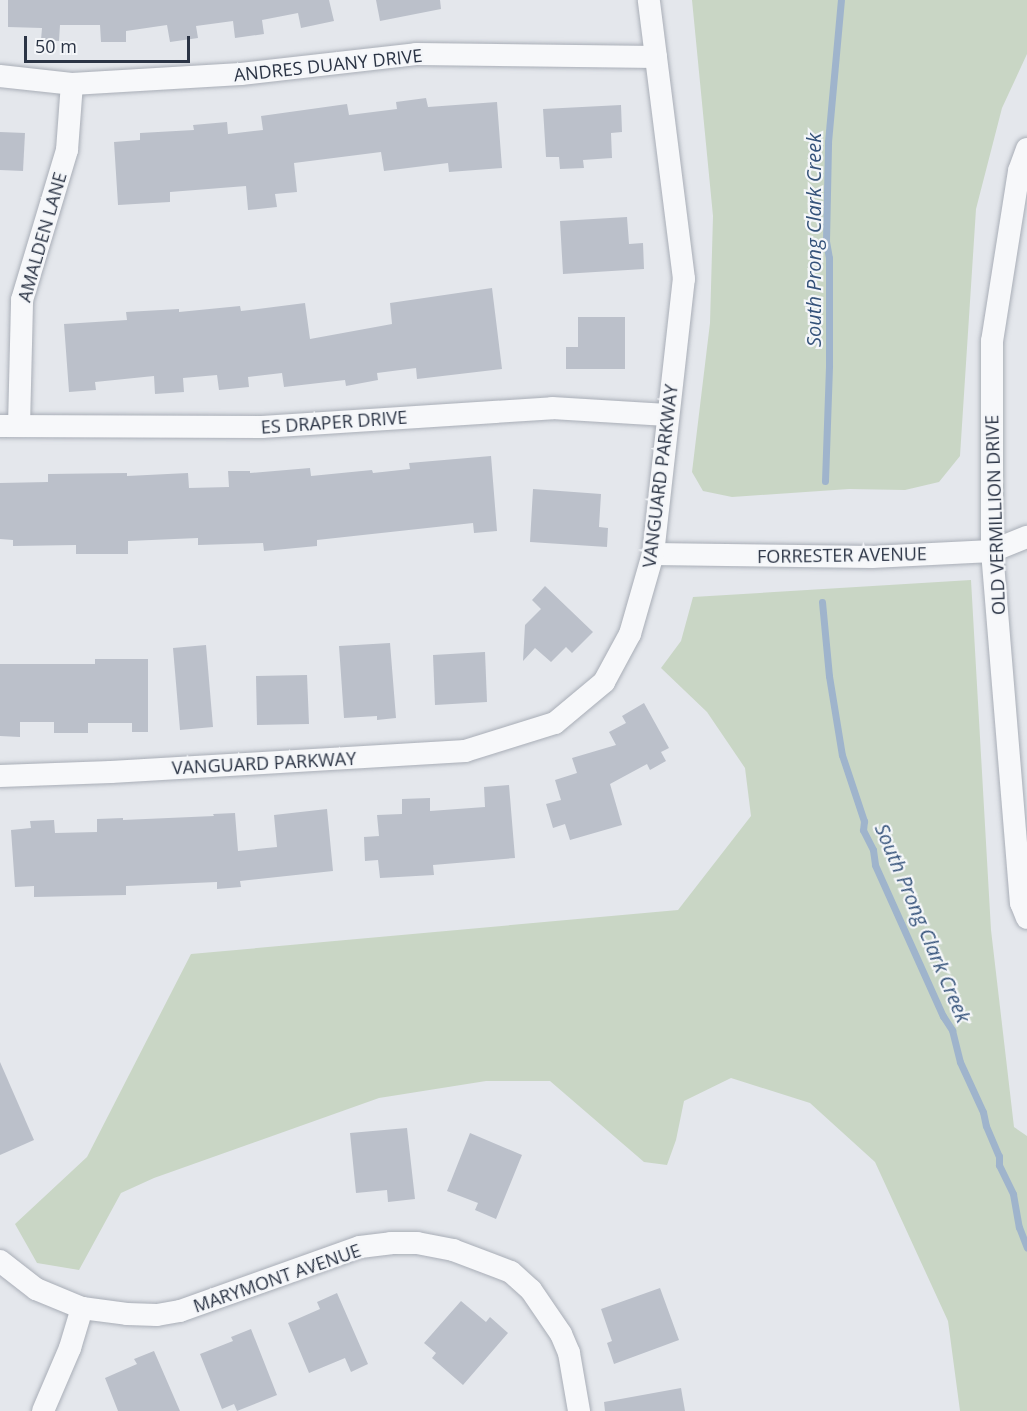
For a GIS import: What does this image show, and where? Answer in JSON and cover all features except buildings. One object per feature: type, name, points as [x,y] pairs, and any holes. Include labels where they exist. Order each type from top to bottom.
[{"type":"street","name":"VANGUARD PARKWAY","points":[[0,776],[111,772],[465,751],[555,723],[604,682],[630,634],[653,555],[684,279],[649,0]]},
{"type":"street","name":"ANDRES DUANY DRIVE","points":[[0,76],[72,84],[241,74],[416,54],[656,57]]},
{"type":"street","name":"AMALDEN LANE","points":[[9,426],[22,300],[67,150],[72,84]]},
{"type":"street","name":"OLD VERMILLION DRIVE","points":[[1027,149],[1019,171],[992,341],[992,551],[1021,903],[1027,918]]},
{"type":"street","name":"ES DRAPER DRIVE","points":[[9,426],[262,428],[552,408],[667,415]]},
{"type":"street","name":"FORRESTER AVENUE","points":[[653,555],[872,557],[992,551],[1027,537]]},
{"type":"street","name":"MARYMONT AVENUE","points":[[0,1261],[36,1289],[82,1308],[157,1315],[180,1311],[360,1247],[390,1243],[417,1243],[453,1250],[511,1272],[531,1290],[561,1334],[569,1353],[579,1411]]},
{"type":"street","points":[[43,1411],[70,1348],[82,1308]]},
{"type":"green space","points":[[692,0],[1027,0],[1027,54],[1002,108],[976,209],[960,456],[939,482],[905,490],[849,489],[732,497],[703,491],[692,472],[710,323],[713,216]]},
{"type":"green space","points":[[971,580],[991,930],[1014,1127],[1027,1136],[1027,1411],[960,1411],[948,1321],[875,1162],[810,1103],[731,1078],[684,1101],[676,1140],[667,1165],[644,1162],[550,1081],[486,1081],[379,1098],[154,1178],[121,1193],[79,1270],[37,1263],[15,1224],[87,1157],[191,954],[678,910],[751,816],[745,768],[707,712],[661,668],[681,641],[693,597]]},
{"type":"waterway","name":"South Prong Clark Creek","points":[[825,481],[829,365],[829,258],[826,241],[828,142],[841,0]]},
{"type":"waterway","name":"South Prong Clark Creek","points":[[822,602],[829,676],[842,755],[864,821],[863,830],[873,850],[875,865],[943,1016],[952,1030],[960,1062],[983,1112],[986,1126],[999,1156],[999,1165],[1013,1194],[1019,1227],[1027,1248]]}]
